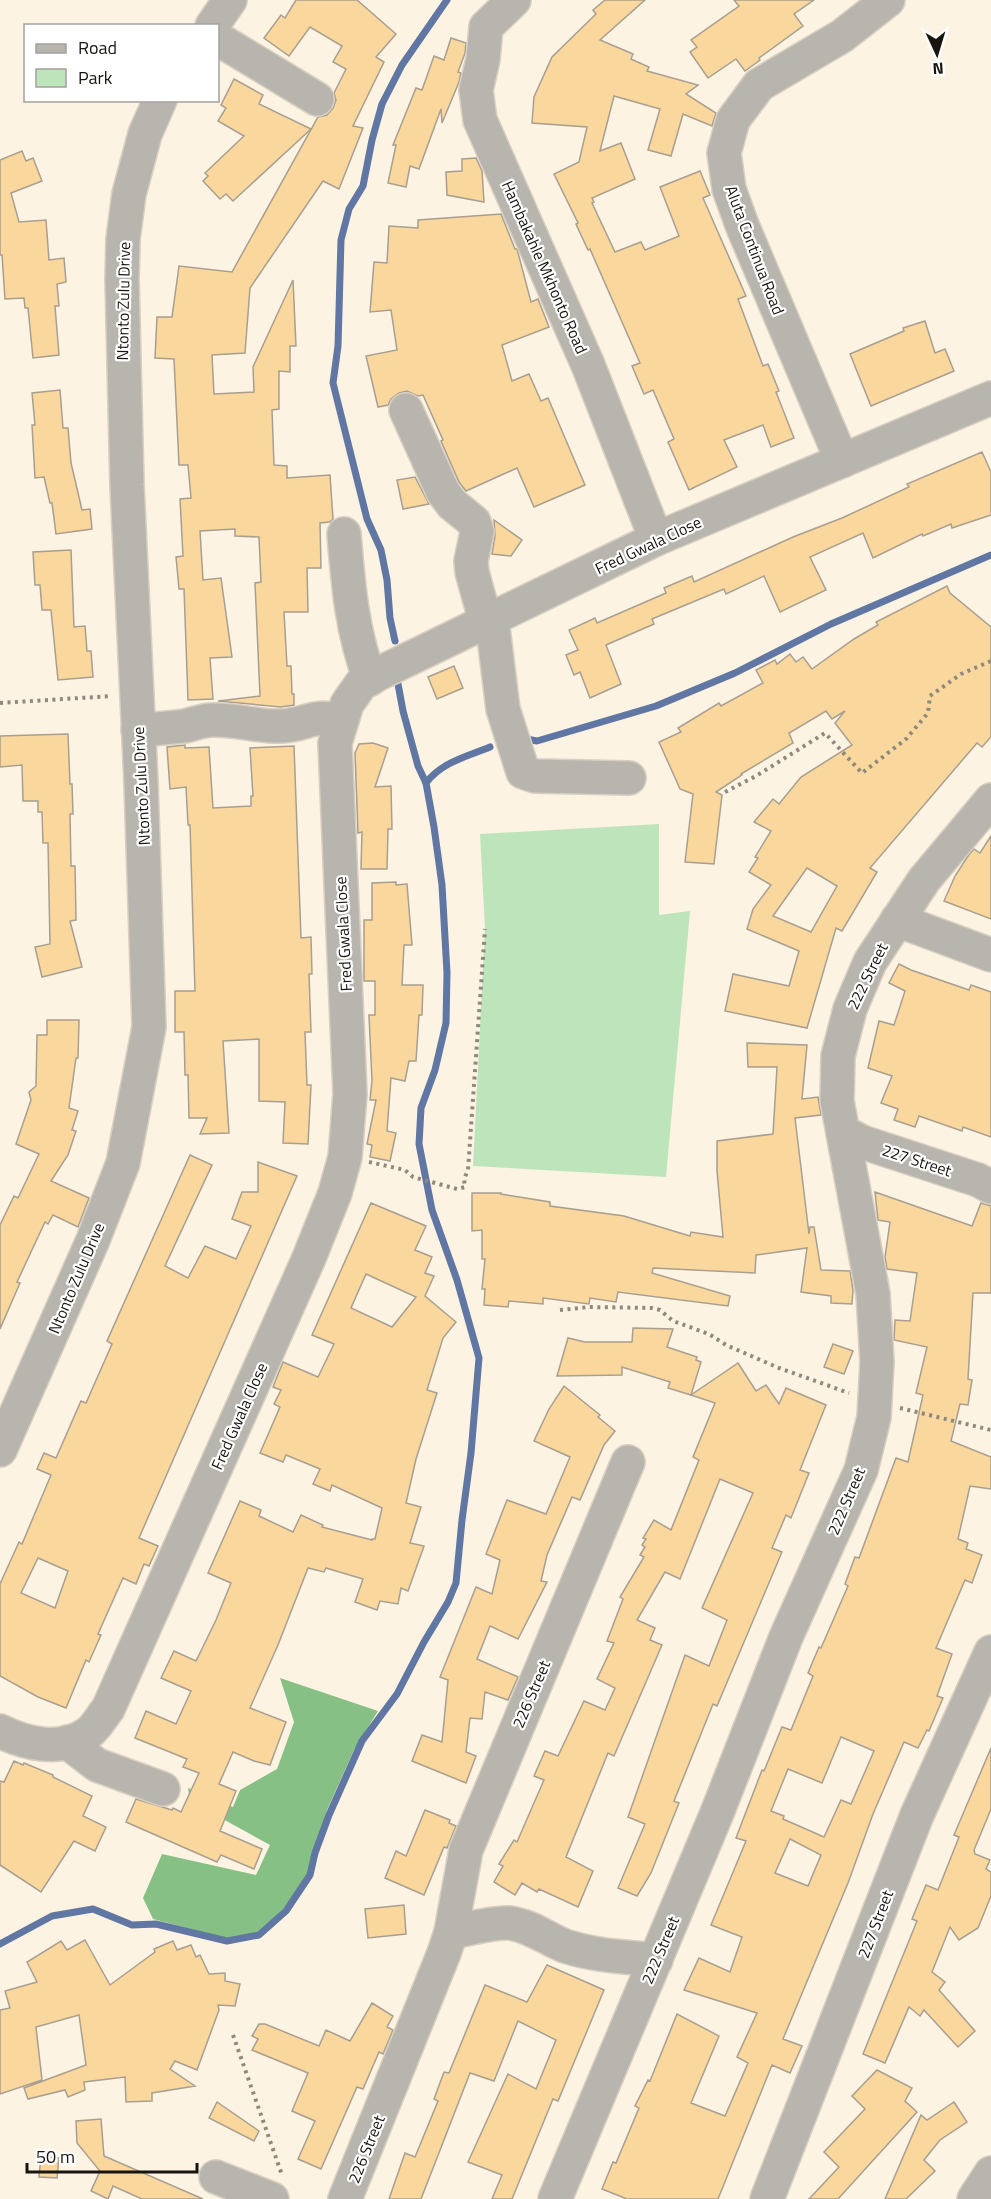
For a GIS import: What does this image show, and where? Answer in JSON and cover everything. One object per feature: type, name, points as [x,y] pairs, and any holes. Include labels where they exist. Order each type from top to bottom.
[{"type":"street","points":[[213,24],[230,0]]},
{"type":"street","name":"Hambakahle Mkhonto Road","points":[[514,0],[486,27],[483,59],[476,90],[480,120],[588,365],[656,539]]},
{"type":"street","name":"Aluta Continua Road","points":[[842,461],[742,225],[729,189],[724,153],[733,120],[759,86],[842,36],[880,9],[888,0]]},
{"type":"street","points":[[219,40],[317,99]]},
{"type":"street","name":"Ntonto Zulu Drive","points":[[0,1450],[93,1240],[123,1163],[150,1027],[122,362],[123,239],[136,163],[145,134],[159,102]]},
{"type":"street","name":"Fred Gwala Close","points":[[1,1735],[42,1745],[67,1742],[87,1734],[108,1709],[309,1258],[335,1193],[345,1157],[350,1095],[334,743],[347,704],[361,684],[409,658],[489,622],[656,539],[991,398]]},
{"type":"street","points":[[406,410],[443,492],[452,504],[474,522],[477,532],[471,561],[472,572],[489,622],[503,709],[523,772],[536,776],[629,778]]},
{"type":"street","points":[[344,534],[355,628],[361,656],[375,676]]},
{"type":"street","points":[[138,730],[170,728],[214,720],[255,726],[295,725],[326,716],[340,721]]},
{"type":"street","name":"222 Street","points":[[555,2199],[717,1813],[786,1637],[861,1470],[874,1417],[877,1362],[873,1294],[837,1101],[838,1056],[850,1009],[870,962],[924,880],[991,801]]},
{"type":"street","points":[[897,920],[991,955]]},
{"type":"street","name":"227 Street","points":[[843,1132],[862,1142],[978,1180],[991,1187]]},
{"type":"street","name":"226 Street","points":[[345,2199],[407,2050],[451,1932],[466,1850],[628,1462]]},
{"type":"street","name":"227 Street","points":[[767,2199],[917,1815],[987,1672]]},
{"type":"street","points":[[67,1742],[97,1765],[163,1789]]},
{"type":"street","points":[[451,1932],[508,1923],[525,1926],[562,1945],[584,1952],[656,1960]]},
{"type":"street","points":[[974,2199],[991,2173]]},
{"type":"street","points":[[216,2177],[278,2189]]},
{"type":"path","points":[[725,792],[756,776],[825,733],[862,773],[906,739],[928,713],[930,696],[961,674],[991,661]]},
{"type":"path","points":[[0,703],[136,695]]},
{"type":"path","points":[[345,1157],[405,1170],[412,1177],[457,1189],[465,1187],[485,929]]},
{"type":"path","points":[[560,1310],[589,1307],[660,1310],[673,1321],[709,1334],[726,1345],[779,1368],[875,1402],[991,1430]]},
{"type":"path","points":[[233,2036],[264,2127],[278,2189]]},
{"type":"green space","points":[[659,824],[659,915],[690,911],[666,1177],[473,1166],[485,929],[480,834]]},
{"type":"green space","points":[[280,1678],[378,1711],[354,1750],[327,1810],[312,1864],[299,1892],[261,1933],[233,1940],[153,1919],[143,1898],[162,1854],[256,1875],[270,1845],[190,1801],[188,1788],[233,1807],[240,1790],[277,1769],[294,1722]]},
{"type":"building","points":[[296,0],[357,0],[396,34],[376,57],[384,62],[353,126],[363,128],[339,189],[323,181],[250,288],[245,353],[212,355],[214,394],[254,392],[253,367],[293,280],[296,346],[290,346],[290,372],[279,371],[279,409],[272,410],[274,465],[287,466],[287,478],[330,475],[333,519],[330,522],[320,523],[321,568],[307,568],[308,612],[284,612],[287,666],[291,666],[294,705],[281,707],[218,701],[260,696],[255,583],[261,582],[259,537],[235,536],[235,529],[200,531],[203,580],[221,578],[232,657],[210,658],[213,699],[188,700],[184,589],[179,589],[176,557],[183,556],[180,499],[191,498],[188,465],[179,465],[174,359],[155,358],[157,317],[172,317],[179,266],[232,272],[318,117],[327,115],[333,108],[336,100],[334,93],[346,69],[333,62],[342,46],[310,27],[289,56],[264,38],[281,15],[285,18]]},
{"type":"building","points":[[605,0],[645,0],[600,40],[633,54],[631,59],[649,67],[647,71],[698,85],[686,94],[716,113],[712,126],[683,114],[671,156],[648,150],[660,109],[614,96],[600,151],[621,143],[635,179],[592,198],[594,202],[592,203],[615,252],[641,242],[645,250],[679,236],[660,187],[700,171],[710,195],[703,198],[746,296],[738,299],[763,366],[768,364],[779,391],[776,392],[794,438],[771,447],[763,425],[724,440],[737,467],[689,490],[668,442],[674,439],[653,390],[644,394],[632,366],[640,363],[554,174],[579,162],[587,127],[532,123],[534,97],[552,57],[596,14],[593,10]]},
{"type":"building","points":[[734,0],[814,0],[794,14],[803,26],[759,58],[760,60],[745,71],[736,59],[708,78],[690,52],[697,47],[691,40],[739,6]]},
{"type":"building","points":[[451,38],[466,43],[465,53],[458,72],[461,73],[459,82],[442,123],[441,109],[419,169],[410,166],[406,187],[388,183],[396,145],[393,145],[416,88],[422,90],[434,56],[444,60]]},
{"type":"building","points":[[234,79],[263,95],[259,104],[311,129],[233,201],[226,194],[220,199],[203,181],[208,176],[205,173],[244,136],[218,121],[226,108],[221,105]]},
{"type":"building","points":[[22,151],[26,161],[33,158],[42,181],[11,193],[19,222],[46,220],[49,260],[64,258],[66,282],[57,284],[59,306],[55,306],[59,355],[33,358],[28,308],[25,308],[24,298],[5,299],[2,255],[0,255],[0,160]]},
{"type":"building","points":[[476,158],[482,171],[484,202],[447,195],[446,172],[462,171],[462,159]]},
{"type":"building","points":[[501,214],[515,249],[517,249],[531,302],[538,299],[549,327],[502,345],[512,381],[529,374],[541,401],[548,398],[585,485],[534,507],[517,468],[466,491],[459,482],[423,395],[418,396],[407,391],[399,393],[391,399],[388,405],[378,407],[366,356],[397,350],[391,310],[370,312],[374,262],[387,263],[389,226],[418,228],[418,220]]},
{"type":"building","points":[[925,321],[935,353],[945,349],[954,371],[871,406],[850,354],[904,331],[903,328]]},
{"type":"building","points":[[60,390],[63,428],[68,428],[71,463],[82,510],[90,509],[92,529],[56,534],[52,503],[50,503],[44,477],[35,478],[32,425],[35,425],[32,393]]},
{"type":"building","points":[[982,452],[991,472],[991,515],[952,528],[951,524],[923,536],[922,534],[873,558],[863,533],[810,557],[826,590],[780,612],[764,576],[726,594],[724,589],[652,619],[654,624],[606,645],[621,684],[590,698],[580,672],[574,675],[566,655],[578,650],[569,630],[595,618],[597,623],[666,593],[664,588],[692,576],[694,582],[793,537],[842,518],[909,487],[907,484]]},
{"type":"building","points":[[415,477],[429,504],[403,509],[397,480]]},
{"type":"building","points":[[494,520],[522,540],[511,556],[492,554],[495,536]]},
{"type":"building","points":[[71,550],[74,627],[85,626],[87,651],[91,651],[93,677],[58,680],[51,610],[42,610],[40,585],[35,585],[33,552]]},
{"type":"building","points":[[947,586],[950,593],[991,627],[991,737],[982,747],[977,743],[870,868],[877,872],[842,931],[836,928],[807,1028],[725,1011],[733,974],[789,986],[799,951],[747,929],[753,909],[771,885],[749,872],[758,858],[755,857],[771,831],[754,822],[773,799],[779,804],[801,777],[852,745],[835,723],[845,711],[832,719],[826,711],[789,733],[793,743],[716,792],[722,795],[714,864],[685,862],[693,794],[680,789],[659,742],[681,732],[678,728],[719,703],[721,706],[763,683],[756,670],[775,660],[777,664],[790,654],[796,662],[803,657],[812,669],[878,625],[876,622]],"holes":[[[807,868],[837,886],[811,932],[773,916]]]},
{"type":"building","points":[[454,666],[463,688],[437,699],[428,677]]},
{"type":"building","points":[[68,734],[73,814],[70,814],[71,866],[75,866],[76,920],[70,921],[82,967],[42,977],[35,947],[50,944],[48,843],[43,843],[42,812],[38,812],[38,801],[23,801],[22,765],[0,767],[0,736]]},
{"type":"building","points":[[373,743],[388,748],[375,787],[391,786],[392,829],[388,829],[387,869],[361,869],[362,832],[358,833],[355,753],[359,744]]},
{"type":"building","points":[[185,745],[185,748],[209,747],[213,808],[251,806],[251,796],[253,796],[250,748],[294,746],[301,938],[311,937],[312,974],[309,974],[311,1032],[305,1032],[307,1085],[311,1085],[308,1144],[283,1143],[285,1102],[259,1101],[259,1039],[223,1041],[229,1133],[200,1134],[207,1118],[189,1118],[184,1032],[175,1032],[175,991],[195,991],[190,825],[188,825],[186,787],[170,789],[167,747]]},
{"type":"building","points":[[991,836],[991,919],[944,901],[955,876],[968,856],[974,849],[980,853]]},
{"type":"building","points":[[396,882],[396,885],[407,884],[412,945],[404,945],[402,985],[423,985],[416,1061],[409,1061],[405,1081],[391,1078],[387,1131],[396,1133],[390,1161],[370,1157],[372,1145],[367,1144],[376,1100],[370,1100],[372,1081],[369,1015],[375,1015],[375,981],[364,981],[364,920],[372,920],[372,883]]},
{"type":"building","points":[[899,964],[969,990],[971,985],[991,992],[991,1137],[963,1127],[962,1131],[919,1116],[915,1127],[894,1120],[898,1109],[881,1103],[892,1076],[868,1068],[879,1021],[894,1025],[905,991],[889,983]]},
{"type":"building","points":[[47,1020],[79,1020],[78,1058],[76,1058],[69,1108],[78,1111],[72,1130],[76,1131],[68,1155],[51,1181],[89,1198],[78,1227],[53,1215],[48,1224],[45,1222],[17,1282],[20,1283],[0,1329],[0,1225],[14,1196],[18,1198],[39,1154],[16,1144],[31,1100],[29,1092],[36,1086],[37,1035],[47,1035]]},
{"type":"building","points":[[747,1043],[807,1045],[802,1099],[818,1097],[821,1115],[795,1118],[809,1234],[810,1227],[814,1227],[821,1270],[850,1271],[853,1290],[852,1304],[831,1303],[831,1296],[801,1292],[807,1248],[756,1255],[755,1273],[653,1268],[652,1273],[730,1296],[728,1306],[618,1292],[616,1302],[590,1298],[589,1304],[543,1298],[543,1304],[509,1301],[508,1307],[484,1305],[485,1289],[482,1289],[485,1259],[482,1259],[482,1230],[472,1231],[472,1193],[501,1193],[550,1202],[550,1206],[624,1216],[690,1236],[691,1232],[723,1237],[717,1171],[717,1141],[773,1134],[777,1067],[748,1067]]},
{"type":"building","points":[[190,1155],[212,1165],[165,1266],[188,1278],[205,1246],[236,1259],[251,1226],[232,1219],[242,1192],[258,1192],[258,1162],[297,1176],[139,1538],[158,1546],[149,1566],[144,1564],[136,1584],[123,1578],[98,1634],[101,1635],[89,1662],[86,1660],[66,1708],[38,1697],[0,1676],[0,1584],[19,1542],[22,1544],[51,1475],[37,1469],[44,1453],[56,1458],[81,1401],[86,1403],[112,1344],[107,1341]],"holes":[[[38,1558],[68,1571],[55,1608],[21,1593]]]},
{"type":"building","points":[[875,1192],[972,1226],[981,1203],[991,1206],[991,1293],[973,1293],[968,1379],[972,1380],[968,1405],[960,1404],[951,1441],[991,1457],[991,1489],[970,1486],[958,1539],[968,1543],[966,1549],[982,1555],[972,1583],[965,1580],[936,1648],[952,1654],[937,1696],[943,1698],[929,1731],[927,1730],[918,1748],[904,1742],[783,2039],[802,2046],[790,2073],[772,2065],[718,2199],[627,2199],[602,2189],[613,2162],[616,2163],[639,2108],[635,2106],[648,2080],[650,2081],[677,2014],[719,2036],[691,2103],[725,2116],[748,2063],[737,2057],[757,2013],[684,1990],[699,1958],[730,1972],[742,1937],[711,1925],[746,1841],[736,1838],[762,1770],[764,1771],[782,1727],[791,1730],[813,1676],[808,1673],[848,1586],[845,1584],[855,1557],[859,1558],[896,1458],[908,1462],[923,1395],[916,1393],[927,1347],[894,1340],[895,1320],[910,1321],[917,1273],[887,1269],[885,1257],[890,1222],[878,1220]],"holes":[[[841,1737],[874,1751],[851,1804],[841,1800],[824,1837],[783,1819],[784,1816],[771,1811],[788,1769],[822,1783]],[[790,1839],[821,1855],[808,1886],[775,1873]]]},
{"type":"building","points":[[371,1203],[426,1226],[415,1250],[432,1257],[425,1273],[434,1276],[425,1296],[456,1322],[443,1338],[427,1390],[437,1393],[416,1459],[406,1503],[421,1507],[410,1543],[424,1546],[408,1591],[401,1588],[398,1604],[380,1601],[377,1610],[355,1602],[363,1579],[326,1568],[324,1572],[308,1568],[250,1708],[286,1722],[270,1765],[233,1752],[219,1784],[236,1791],[220,1831],[262,1849],[254,1869],[221,1855],[217,1862],[126,1822],[136,1799],[181,1812],[199,1773],[183,1767],[187,1759],[135,1738],[146,1711],[176,1724],[191,1691],[161,1678],[174,1651],[196,1661],[216,1620],[231,1583],[208,1573],[240,1501],[261,1510],[259,1516],[293,1532],[301,1515],[323,1525],[322,1527],[375,1539],[382,1508],[332,1485],[330,1491],[313,1484],[320,1469],[286,1455],[283,1462],[260,1453],[280,1407],[274,1404],[281,1390],[273,1387],[283,1362],[318,1377],[334,1344],[312,1335]],"holes":[[[366,1274],[416,1297],[392,1327],[351,1308]]]},
{"type":"building","points":[[633,1328],[673,1329],[667,1347],[697,1357],[696,1360],[701,1362],[691,1395],[668,1388],[670,1382],[622,1367],[622,1375],[557,1376],[568,1338],[585,1342],[632,1342]]},
{"type":"building","points":[[833,1344],[853,1351],[844,1374],[824,1367]]},
{"type":"building","points":[[738,1363],[756,1391],[766,1385],[779,1404],[786,1388],[826,1405],[800,1470],[809,1473],[791,1518],[786,1515],[772,1548],[782,1552],[717,1706],[713,1704],[674,1801],[679,1803],[651,1873],[637,1896],[618,1888],[645,1824],[628,1817],[685,1655],[709,1666],[727,1620],[702,1608],[753,1493],[720,1479],[680,1579],[665,1572],[637,1620],[655,1628],[650,1640],[662,1645],[614,1756],[608,1753],[566,1857],[593,1871],[578,1907],[539,1889],[537,1892],[522,1883],[515,1895],[494,1882],[503,1866],[499,1864],[514,1840],[517,1842],[544,1780],[534,1776],[545,1751],[558,1756],[584,1701],[605,1710],[615,1688],[597,1679],[614,1643],[607,1641],[623,1599],[620,1597],[644,1557],[640,1555],[645,1547],[642,1545],[646,1539],[643,1538],[654,1520],[671,1530],[699,1460],[693,1457],[715,1403],[691,1395]]},
{"type":"building","points":[[564,1386],[600,1415],[598,1417],[615,1431],[604,1445],[580,1500],[572,1497],[547,1555],[541,1581],[547,1582],[518,1639],[490,1626],[477,1659],[518,1677],[508,1700],[485,1692],[482,1719],[470,1718],[466,1752],[476,1756],[466,1783],[412,1761],[422,1735],[442,1742],[448,1680],[440,1677],[476,1587],[492,1594],[500,1560],[486,1554],[507,1500],[546,1514],[570,1457],[534,1441],[549,1409]]},
{"type":"building","points":[[991,1748],[991,1809],[974,1850],[975,1854],[990,1860],[986,1869],[991,1872],[991,1896],[978,1928],[959,1940],[950,1927],[932,1972],[945,1982],[939,1990],[975,2031],[958,2047],[924,2010],[920,2016],[909,2007],[885,2063],[863,2054],[917,1921],[912,1919],[926,1885],[938,1890],[959,1837],[954,1835]]},
{"type":"building","points":[[14,1761],[53,1775],[92,1796],[83,1816],[106,1827],[95,1851],[74,1841],[41,1892],[0,1865],[0,1781],[4,1782]]},
{"type":"building","points":[[425,1810],[450,1820],[449,1823],[456,1826],[447,1848],[444,1847],[424,1895],[385,1878],[396,1851],[406,1856]]},
{"type":"building","points":[[404,1905],[406,1934],[368,1938],[365,1909]]},
{"type":"building","points":[[85,1940],[110,1985],[155,1952],[154,1949],[173,1941],[177,1950],[191,1945],[196,1957],[200,1955],[209,1974],[225,1973],[225,1981],[240,1984],[235,2006],[218,2005],[219,2010],[197,2070],[175,2061],[170,2069],[195,2086],[152,2093],[152,2101],[126,2102],[125,2077],[84,2082],[85,2090],[68,2097],[65,2090],[28,2099],[24,2088],[86,2065],[79,2015],[36,2027],[42,2080],[0,2094],[0,2010],[10,2008],[5,1991],[37,1982],[27,1962],[61,1941],[67,1950]]},
{"type":"building","points":[[547,1965],[604,1990],[558,2101],[553,2099],[512,2199],[492,2199],[502,2175],[468,2162],[508,2074],[536,2089],[556,2040],[518,2021],[494,2081],[470,2073],[421,2199],[389,2199],[405,2153],[415,2157],[438,2101],[434,2099],[444,2072],[449,2073],[485,1985],[527,2002]]},
{"type":"building","points":[[372,2003],[393,2016],[387,2027],[393,2030],[383,2054],[379,2052],[363,2089],[357,2087],[321,2169],[298,2159],[315,2121],[292,2111],[308,2073],[252,2050],[258,2039],[252,2036],[259,2024],[265,2024],[319,2046],[326,2030],[350,2041]]},
{"type":"building","points":[[877,2070],[912,2088],[905,2101],[917,2112],[838,2199],[809,2199],[839,2167],[824,2152],[865,2109],[852,2096]]},
{"type":"building","points":[[217,2102],[259,2131],[254,2141],[209,2118]]},
{"type":"building","points":[[954,2102],[967,2122],[940,2140],[924,2160],[935,2171],[906,2199],[885,2199],[921,2115],[927,2120]]},
{"type":"building","points":[[101,2119],[104,2156],[203,2199],[142,2199],[113,2186],[108,2199],[91,2191],[100,2171],[77,2143],[76,2121]]},
{"type":"building","points":[[41,2156],[59,2158],[57,2178],[39,2177]]},
{"type":"waterway","points":[[395,641],[381,550],[367,519],[333,383],[338,346],[341,240],[349,209],[363,186],[382,104],[402,65],[447,0]]},
{"type":"waterway","points":[[526,739],[537,741],[656,706],[735,673],[831,624],[991,555]]},
{"type":"waterway","points":[[0,1944],[52,1916],[93,1909],[132,1925],[156,1924],[227,1941],[259,1935],[286,1911],[310,1875],[315,1853],[329,1815],[362,1741],[397,1694],[448,1602],[456,1583],[479,1358],[457,1280],[432,1210],[419,1144],[421,1108],[435,1070],[446,1023],[447,973],[442,885],[434,827],[426,783],[418,766],[398,684]]},
{"type":"waterway","points":[[426,783],[447,765],[490,747]]}]
